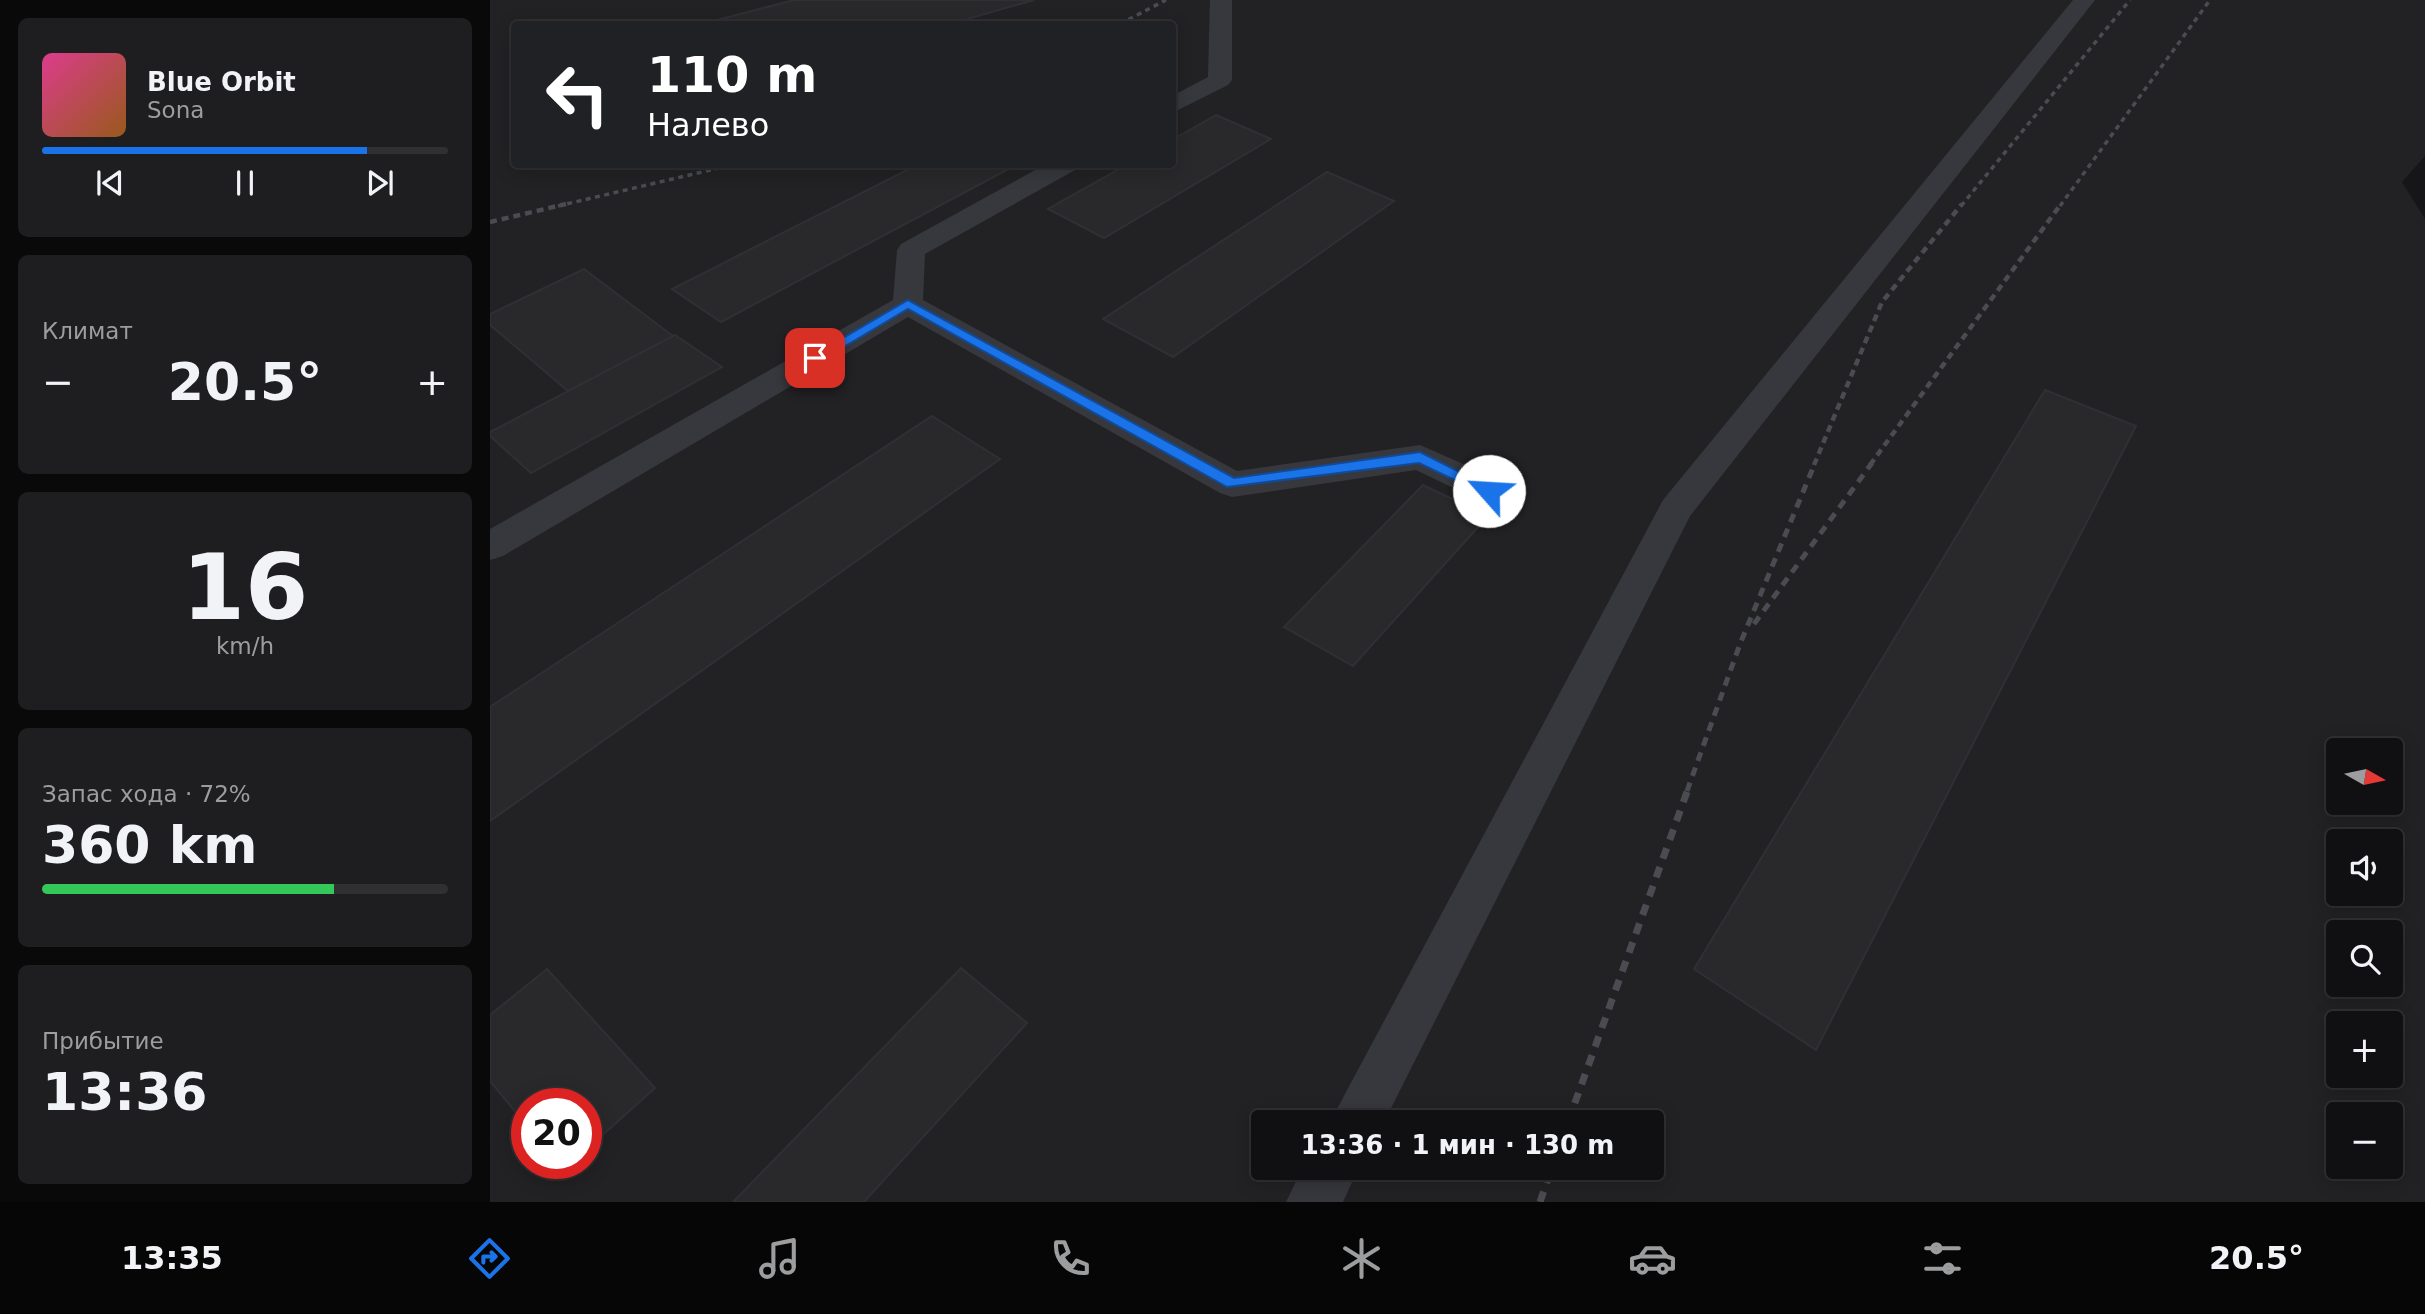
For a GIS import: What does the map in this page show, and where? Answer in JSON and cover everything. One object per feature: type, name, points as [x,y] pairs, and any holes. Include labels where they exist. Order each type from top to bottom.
[{"type":"lane","points":[[1176,104],[1220,80],[1221,0]]},
{"type":"lane","points":[[1362,1110],[1676,509],[2084,0]]},
{"type":"lane","points":[[908,304],[911,250],[1059,168]]},
{"type":"lane","points":[[908,304],[1232,484],[1420,457],[1489,491]]},
{"type":"lane","points":[[490,546],[908,304]]},
{"type":"lane","points":[[1314,1202],[1325,1180]]},
{"type":"shaded area","points":[[490,0],[2425,0],[2425,156],[2402,182],[2425,219],[2425,1202],[490,1202]]},
{"type":"building","points":[[794,0],[1034,0],[960,21],[714,21]]},
{"type":"building","points":[[1216,115],[1271,139],[1104,238],[1048,209],[1121,168],[1176,168],[1176,138]]},
{"type":"building","points":[[911,168],[1010,168],[721,322],[672,289]]},
{"type":"building","points":[[1327,172],[1394,201],[1173,357],[1103,319]]},
{"type":"building","points":[[584,269],[673,336],[568,391],[490,325],[490,314]]},
{"type":"building","points":[[675,335],[722,367],[531,473],[490,436],[490,432]]},
{"type":"building","points":[[2045,390],[2136,426],[1816,1050],[1694,969]]},
{"type":"building","points":[[932,416],[1000,459],[490,821],[490,707]]},
{"type":"building","points":[[1423,485],[1488,516],[1353,666],[1284,627]]},
{"type":"building","points":[[961,968],[1027,1023],[864,1202],[733,1202]]},
{"type":"building","points":[[547,969],[655,1088],[602,1136],[602,1088],[511,1088],[511,1107],[490,1081],[490,1015]]},
{"type":"railway","points":[[1126,21],[1166,0]]},
{"type":"railway","points":[[1961,206],[2130,0]]},
{"type":"railway","points":[[2060,206],[2210,0]]},
{"type":"railway","points":[[558,206],[719,168]]},
{"type":"railway","points":[[490,222],[566,204]]},
{"type":"railway","points":[[1814,465],[1882,302],[1962,204]]},
{"type":"railway","points":[[1870,465],[2061,204]]},
{"type":"railway","points":[[1687,791],[1740,644],[1815,463]]},
{"type":"railway","points":[[1754,624],[1872,463]]},
{"type":"railway","points":[[1572,1110],[1688,789]]},
{"type":"railway","points":[[1540,1202],[1548,1180]]},
{"type":"route","points":[[815,358],[908,304],[1232,484],[1420,457],[1489,491]]}]
